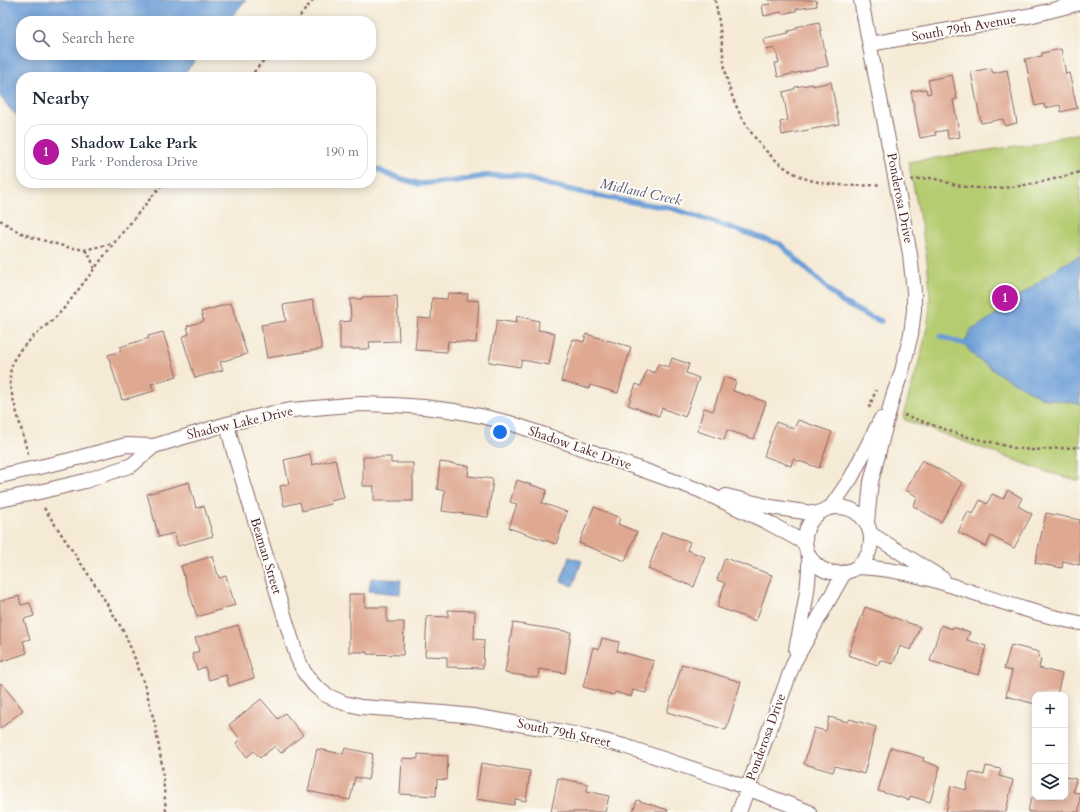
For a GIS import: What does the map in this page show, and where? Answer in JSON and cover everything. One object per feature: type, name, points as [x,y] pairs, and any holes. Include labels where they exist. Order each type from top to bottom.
[{"type":"street","name":"Ponderosa Drive","points":[[862,0],[910,254],[914,292],[914,310],[907,352],[893,396],[871,482],[869,528]]},
{"type":"street","name":"South 79th Avenue","points":[[870,44],[1033,15],[1080,3]]},
{"type":"street","name":"Ponderosa Drive","points":[[831,507],[851,478],[893,396]]},
{"type":"street","name":"Shadow Lake Drive","points":[[0,476],[126,445],[154,446],[227,424],[264,415],[292,410],[353,405],[394,405],[455,411],[510,423],[699,490],[767,522],[807,549]]},
{"type":"street","name":"Beaman Street","points":[[227,424],[234,452],[297,657],[304,672],[314,685]]},
{"type":"street","name":"Shadow Lake Drive","points":[[0,500],[85,481],[132,466],[154,446]]},
{"type":"street","name":"Shadow Lake Drive","points":[[699,490],[771,507],[818,514]]},
{"type":"street","points":[[839,506],[851,509],[862,516],[869,528],[871,549],[868,556],[858,567],[844,573],[832,572],[820,568],[814,562],[807,549],[806,534],[812,520],[818,514],[831,507],[839,506]]},
{"type":"street","points":[[869,528],[953,585]]},
{"type":"street","name":"Ponderosa Drive","points":[[739,812],[794,662],[810,573],[807,549]]},
{"type":"street","points":[[858,567],[897,571],[953,585],[1022,608],[1080,623]]},
{"type":"street","name":"Ponderosa Drive","points":[[794,662],[844,573]]},
{"type":"street","name":"South 79th Street","points":[[314,685],[326,694],[344,703],[361,707],[443,712],[585,736],[726,780],[809,812]]},
{"type":"path","points":[[300,16],[313,0]]},
{"type":"path","points":[[715,0],[727,78],[733,98],[744,121],[760,145],[779,164],[797,175],[813,181],[859,186],[882,184],[883,191]]},
{"type":"path","points":[[254,72],[264,60]]},
{"type":"path","points":[[897,182],[929,178],[968,187],[1016,187],[1045,182],[1080,172]]},
{"type":"path","points":[[30,460],[10,387],[10,373],[13,362],[24,345],[55,318],[66,306],[114,243],[159,188]]},
{"type":"path","points":[[0,220],[17,231],[31,237],[67,247],[85,250],[114,243]]},
{"type":"path","points":[[85,250],[91,258],[95,269]]},
{"type":"path","points":[[868,410],[877,389]]},
{"type":"path","points":[[903,415],[964,436],[995,442],[1014,448],[1032,450],[1080,447]]},
{"type":"path","points":[[43,503],[51,519],[115,616],[124,632],[134,656],[146,690],[155,725],[162,765],[166,812]]},
{"type":"green space","points":[[1080,133],[1080,481],[1050,473],[905,420],[903,415],[918,365],[930,304],[925,247],[908,162],[1031,144]]},
{"type":"water","points":[[0,0],[246,0],[232,16],[16,16],[16,60],[196,60],[185,72],[16,72],[16,115],[0,96]]},
{"type":"water","points":[[1080,256],[1080,404],[1042,398],[1002,376],[975,357],[964,344],[970,331],[989,319],[1060,266]]},
{"type":"water","points":[[569,557],[582,561],[573,586],[561,581]]},
{"type":"water","points":[[371,578],[401,580],[400,594],[369,591]]},
{"type":"building","points":[[769,0],[816,0],[817,6],[796,9],[796,11],[782,14],[781,12],[764,16],[762,5],[770,4]]},
{"type":"building","points":[[819,22],[828,66],[778,77],[775,63],[779,63],[775,48],[766,50],[764,39],[788,34],[788,31],[797,29],[796,27]]},
{"type":"building","points":[[1061,49],[1066,74],[1069,73],[1077,108],[1061,112],[1060,105],[1045,108],[1044,104],[1035,106],[1025,59],[1042,56],[1042,53]]},
{"type":"building","points":[[991,68],[993,73],[1007,70],[1017,123],[1005,126],[1003,119],[981,123],[971,72]]},
{"type":"building","points":[[952,75],[957,99],[953,100],[960,137],[948,139],[947,130],[935,132],[936,135],[920,138],[911,91],[926,89],[927,94],[931,93],[928,80]]},
{"type":"building","points":[[831,82],[839,124],[782,135],[780,122],[788,120],[783,92],[795,89],[795,87],[813,84],[813,86]]},
{"type":"building","points":[[448,293],[468,294],[467,300],[479,301],[476,343],[448,341],[447,352],[415,350],[418,318],[431,319],[432,298],[447,299]]},
{"type":"building","points":[[397,296],[399,341],[369,342],[370,349],[340,349],[340,322],[351,321],[350,299],[362,299],[362,297]]},
{"type":"building","points":[[313,300],[322,349],[267,358],[261,325],[286,321],[283,305]]},
{"type":"building","points":[[231,303],[247,354],[220,362],[223,370],[195,378],[182,337],[189,334],[187,326],[204,321],[201,312]]},
{"type":"building","points":[[517,316],[539,321],[538,330],[555,333],[549,365],[522,360],[520,367],[489,362],[497,320],[516,323]]},
{"type":"building","points":[[163,332],[177,376],[151,384],[154,391],[122,400],[108,355],[121,351],[120,347]]},
{"type":"building","points":[[586,334],[631,347],[618,393],[590,385],[589,389],[561,381],[573,339],[584,342]]},
{"type":"building","points":[[672,358],[689,364],[686,373],[699,378],[685,417],[662,408],[659,416],[628,405],[636,384],[641,386],[647,370],[655,373],[658,364],[669,367]]},
{"type":"building","points":[[724,377],[736,381],[733,391],[766,402],[754,439],[727,430],[724,440],[697,431],[704,408],[713,411]]},
{"type":"building","points":[[798,420],[832,432],[819,468],[793,459],[791,466],[764,456],[776,422],[794,429]]},
{"type":"building","points":[[310,454],[312,465],[335,459],[344,498],[330,501],[331,504],[302,511],[300,502],[284,506],[280,486],[289,484],[284,460]]},
{"type":"building","points":[[363,457],[391,457],[391,463],[413,463],[413,501],[374,501],[374,486],[363,486]]},
{"type":"building","points":[[922,460],[963,483],[941,522],[913,506],[918,497],[906,490]]},
{"type":"building","points":[[440,462],[469,466],[468,476],[493,479],[488,517],[442,511],[445,491],[437,489]]},
{"type":"building","points":[[517,480],[547,490],[542,503],[567,512],[556,544],[509,528],[517,504],[510,502]]},
{"type":"building","points":[[189,482],[196,508],[204,506],[213,536],[178,546],[174,533],[159,537],[147,494]]},
{"type":"building","points":[[1008,490],[1022,498],[1018,506],[1032,514],[1014,548],[991,536],[986,547],[958,532],[968,512],[973,514],[980,500],[987,504],[992,494],[1003,499]]},
{"type":"building","points":[[594,507],[620,518],[618,524],[637,532],[625,561],[579,543]]},
{"type":"building","points":[[1046,513],[1080,520],[1080,565],[1063,561],[1062,568],[1035,563]]},
{"type":"building","points":[[662,532],[690,542],[687,550],[705,557],[694,587],[648,569]]},
{"type":"building","points":[[212,556],[219,578],[226,576],[235,605],[197,617],[181,566]]},
{"type":"building","points":[[725,558],[772,575],[756,621],[717,607],[725,583],[717,580]]},
{"type":"building","points":[[349,594],[365,594],[365,607],[387,607],[387,622],[404,622],[403,655],[349,652]]},
{"type":"building","points":[[19,596],[21,605],[30,603],[34,616],[24,619],[30,639],[23,641],[27,653],[0,662],[0,601]]},
{"type":"building","points":[[865,607],[920,627],[911,650],[900,646],[893,664],[880,660],[878,665],[848,655]]},
{"type":"building","points":[[448,610],[475,611],[474,639],[484,640],[483,668],[447,667],[447,657],[425,656],[427,616],[448,617]]},
{"type":"building","points":[[513,623],[571,632],[565,673],[539,669],[538,678],[505,673]]},
{"type":"building","points":[[238,625],[254,678],[229,686],[226,675],[209,680],[205,667],[197,670],[192,654],[199,651],[195,638]]},
{"type":"building","points":[[941,625],[952,629],[952,627],[970,632],[967,640],[986,646],[978,675],[930,661]]},
{"type":"building","points":[[602,638],[619,642],[617,651],[654,661],[646,693],[633,690],[631,697],[615,692],[614,695],[583,687],[593,647],[599,649]]},
{"type":"building","points":[[1011,645],[1039,652],[1038,658],[1041,659],[1039,668],[1062,674],[1058,692],[1032,692],[1032,703],[1006,696],[1012,671],[1004,669]]},
{"type":"building","points":[[682,664],[741,682],[726,730],[667,712]]},
{"type":"building","points":[[1,683],[23,710],[0,729],[0,684]]},
{"type":"building","points":[[261,699],[278,719],[285,713],[303,735],[281,753],[275,746],[260,758],[254,751],[247,757],[236,743],[240,739],[229,725]]},
{"type":"building","points":[[829,717],[848,722],[850,719],[876,727],[864,774],[835,766],[833,772],[804,764],[814,728],[826,731]]},
{"type":"building","points":[[891,747],[924,758],[923,761],[940,767],[930,802],[910,796],[909,800],[878,791]]},
{"type":"building","points":[[345,748],[373,754],[368,780],[355,777],[350,800],[308,791],[317,749],[343,754]]},
{"type":"building","points":[[418,754],[448,756],[447,780],[437,779],[436,796],[400,794],[402,758],[418,759]]},
{"type":"building","points":[[481,763],[530,771],[526,801],[515,799],[514,805],[476,799]]},
{"type":"building","points":[[986,766],[1001,769],[999,776],[1013,780],[1006,812],[946,812],[951,786],[966,790],[970,772],[984,775]]},
{"type":"building","points":[[558,778],[588,784],[587,791],[609,796],[605,812],[551,812]]},
{"type":"building","points":[[1068,778],[1076,779],[1073,792],[1080,793],[1079,812],[1028,812],[1031,798],[1032,800],[1068,800]]},
{"type":"building","points":[[637,800],[668,810],[667,812],[633,812]]},
{"type":"waterway","name":"Midland Creek","points":[[376,168],[389,175],[419,184],[456,181],[485,176],[515,175],[553,186],[608,198],[671,208],[780,244],[842,302],[881,321]]},
{"type":"waterway","name":"Midland Creek","points":[[940,336],[964,344]]},
{"type":"place","name":"Shadow Lake Park","points":[[1005,298]]}]
